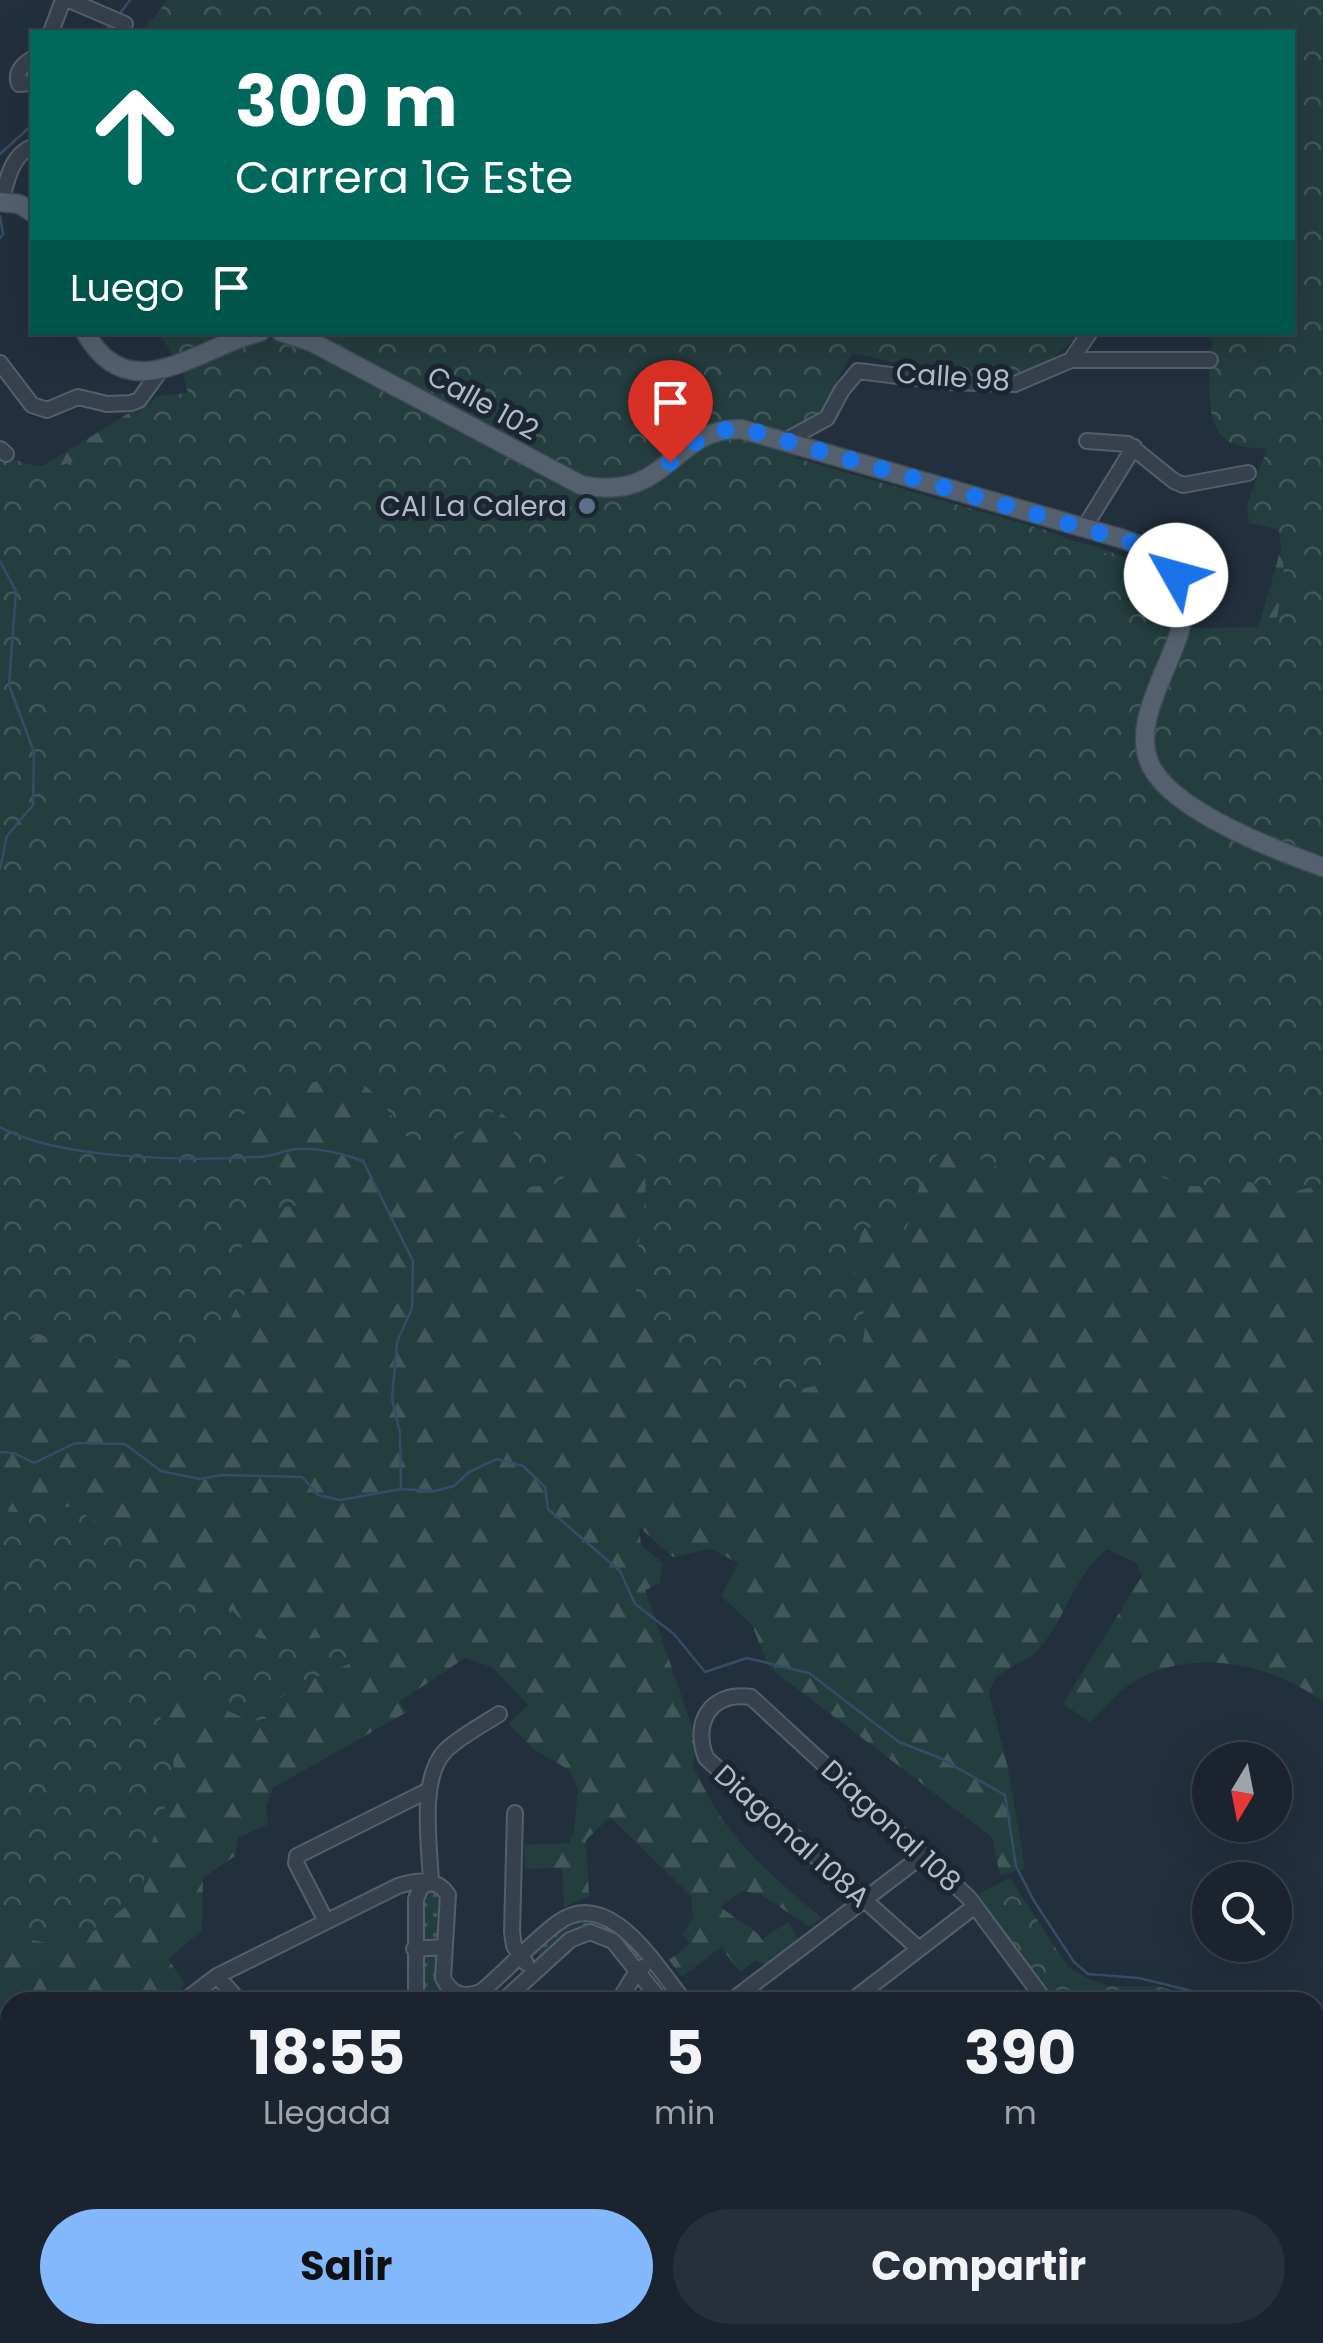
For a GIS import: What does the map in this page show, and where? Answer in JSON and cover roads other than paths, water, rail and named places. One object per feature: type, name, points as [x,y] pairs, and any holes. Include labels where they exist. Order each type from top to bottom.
[{"type":"main road","points":[[0,202],[19,204],[30,211]]},
{"type":"main road","points":[[87,335],[106,358],[142,373],[160,371],[251,335]]},
{"type":"main road","name":"Calle 102","points":[[290,335],[312,342],[568,480],[608,489],[643,482],[696,440],[719,430],[749,430],[785,440]]},
{"type":"main road","points":[[785,440],[1084,528],[1149,550],[1168,565],[1181,586],[1183,620],[1148,719],[1147,755],[1164,784],[1238,834],[1323,867]]},
{"type":"street","points":[[52,30],[66,0],[118,21]]},
{"type":"street","points":[[26,84],[21,66],[30,60]]},
{"type":"street","points":[[0,202],[14,163],[30,148]]},
{"type":"street","points":[[1071,360],[1088,335]]},
{"type":"street","points":[[1071,360],[1210,360]]},
{"type":"street","name":"Calle 98","points":[[785,440],[827,418],[858,371],[970,384],[1014,384],[1071,360]]},
{"type":"street","points":[[0,362],[26,400],[48,410],[78,397],[107,404],[131,403],[139,400],[160,371]]},
{"type":"street","points":[[1087,442],[1120,442],[1134,447],[1183,485],[1248,474]]},
{"type":"street","points":[[1084,528],[1134,447]]},
{"type":"street","name":"Diagonal 108","points":[[710,1708],[722,1697],[751,1697],[976,1906],[1036,1992]]},
{"type":"street","name":"Diagonal 108A","points":[[710,1708],[703,1740],[706,1758],[918,1948]]},
{"type":"street","points":[[430,1883],[428,1790],[433,1769],[448,1748],[499,1714]]},
{"type":"street","points":[[326,1921],[296,1860],[300,1854],[428,1790]]},
{"type":"street","points":[[515,1813],[512,1932],[521,1958],[535,1971]]},
{"type":"street","points":[[743,1992],[922,1856]]},
{"type":"street","points":[[195,1992],[216,1976],[326,1921],[398,1886],[418,1881],[438,1884],[448,1894],[444,1978],[457,1992]]},
{"type":"street","points":[[416,1992],[417,1893],[430,1883]]},
{"type":"street","points":[[863,1992],[976,1906]]},
{"type":"street","points":[[491,1992],[559,1921],[593,1913],[610,1917],[624,1928],[676,1992]]},
{"type":"street","points":[[513,1992],[570,1940],[590,1932],[613,1940],[654,1992]]},
{"type":"street","points":[[414,1949],[444,1947]]},
{"type":"street","points":[[624,1992],[637,1971],[651,1962]]},
{"type":"street","points":[[216,1976],[231,1992]]},
{"type":"waterway","points":[[119,15],[130,0]]},
{"type":"waterway","points":[[106,30],[111,24]]},
{"type":"waterway","points":[[0,154],[30,127]]},
{"type":"waterway","points":[[0,216],[0,238]]},
{"type":"waterway","points":[[0,561],[16,591],[9,685],[34,752],[33,805],[7,836],[0,869]]},
{"type":"waterway","points":[[0,1127],[56,1146],[126,1156],[263,1157],[304,1149],[330,1151],[363,1161],[413,1261],[412,1308],[397,1342],[392,1399],[400,1433],[401,1488]]},
{"type":"waterway","points":[[0,1452],[14,1453],[34,1463],[75,1443],[125,1444],[161,1471],[200,1479],[221,1475],[302,1477],[318,1495],[340,1500],[401,1489],[435,1491],[454,1486],[469,1472],[497,1459],[523,1466],[545,1487],[548,1509],[620,1571],[635,1604],[674,1634],[705,1672],[747,1658],[809,1673],[899,1742],[940,1758],[1005,1795],[1016,1866],[1074,1962],[1088,1974],[1139,1978],[1196,1992]]},
{"type":"place","name":"CAI La Calera","points":[[587,506]]}]
